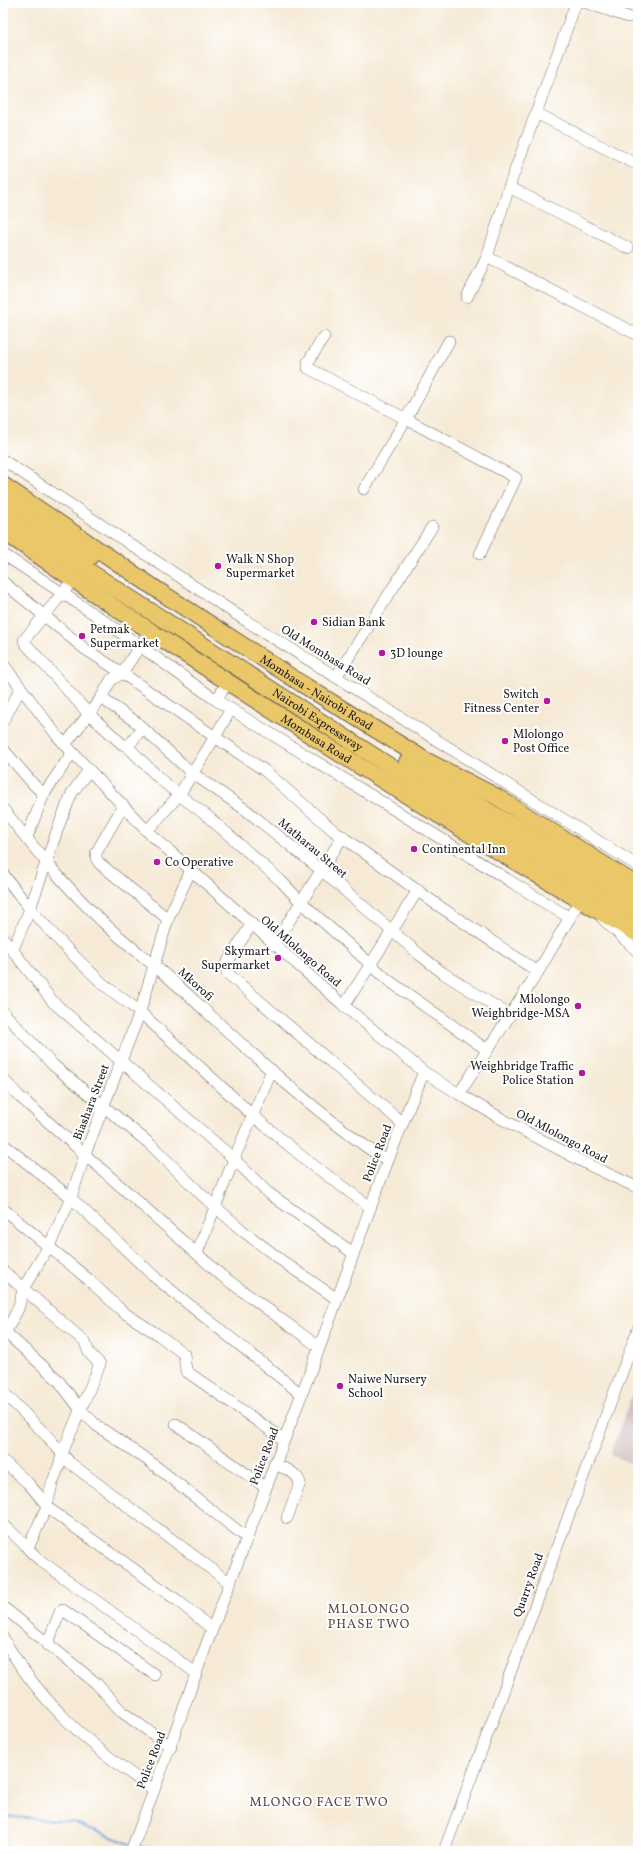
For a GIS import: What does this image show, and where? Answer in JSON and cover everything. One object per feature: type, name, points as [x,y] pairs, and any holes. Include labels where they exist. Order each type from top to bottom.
[{"type":"highway","name":"Mombasa - Nairobi Road","points":[[3,485],[156,589],[302,684],[425,760],[497,796],[638,886]]},
{"type":"highway","name":"Nairobi Expressway","points":[[3,500],[231,650],[416,768],[638,901]]},
{"type":"highway","name":"Nairobi Expressway","points":[[3,514],[49,546],[448,804],[638,917]]},
{"type":"highway","name":"Mombasa Road","points":[[3,531],[149,632],[229,682],[315,739],[638,934]]},
{"type":"street","points":[[467,297],[487,257],[508,187],[576,3]]},
{"type":"street","points":[[587,3],[628,17]]},
{"type":"street","points":[[536,113],[638,165]]},
{"type":"street","points":[[508,187],[628,248]]},
{"type":"street","points":[[487,257],[638,335]]},
{"type":"street","points":[[324,337],[308,362],[308,368],[516,478],[480,554]]},
{"type":"street","points":[[364,489],[406,419],[448,341]]},
{"type":"street","name":"Old Mombasa Road","points":[[3,460],[110,532],[336,677],[638,866]]},
{"type":"street","points":[[336,677],[432,527]]},
{"type":"street","points":[[3,554],[62,594],[104,620],[216,700],[570,918]]},
{"type":"street","points":[[73,579],[24,640],[24,643],[88,713],[122,744],[127,746],[179,795],[206,815],[281,881],[302,903],[407,994],[487,1050]]},
{"type":"street","points":[[3,582],[85,649],[264,770],[318,819],[439,906],[538,972]]},
{"type":"street","points":[[27,838],[44,794],[88,713],[101,698],[111,680],[122,673],[149,632]]},
{"type":"street","name":"Old Mlolongo Road","points":[[3,664],[69,749],[147,831],[251,925],[344,1006],[424,1072],[459,1094],[580,1161],[638,1188]]},
{"type":"street","points":[[216,700],[229,682]]},
{"type":"street","points":[[3,721],[21,688]]},
{"type":"street","name":"Matharau Street","points":[[101,698],[109,701],[142,728],[192,773],[246,810],[321,870],[443,973],[509,1015]]},
{"type":"street","points":[[147,831],[179,795],[231,709]]},
{"type":"street","points":[[127,746],[142,728]]},
{"type":"street","points":[[3,749],[34,785],[44,794]]},
{"type":"street","points":[[13,949],[30,909],[46,860],[72,793],[89,770]]},
{"type":"street","points":[[123,806],[96,853],[96,858],[99,863],[168,919]]},
{"type":"street","name":"Mkorofi","points":[[3,809],[46,860],[105,924],[154,964],[272,1070],[365,1146],[387,1161]]},
{"type":"street","points":[[274,945],[343,836]]},
{"type":"street","name":"Biashara Street","points":[[4,1333],[18,1310],[24,1287],[49,1246],[71,1198],[85,1154],[140,1012],[168,919],[191,870]]},
{"type":"street","points":[[3,874],[30,909],[75,957],[103,984],[140,1012],[252,1115],[305,1159],[370,1207]]},
{"type":"street","points":[[344,1006],[391,930],[418,890]]},
{"type":"street","points":[[459,1094],[538,972],[570,918],[585,903],[638,952]]},
{"type":"street","points":[[251,925],[229,957],[225,966],[226,973],[402,1123]]},
{"type":"street","points":[[3,938],[13,949],[33,978],[54,1002],[234,1159],[267,1192],[352,1253]]},
{"type":"street","points":[[3,1012],[53,1065],[150,1144],[216,1208],[285,1263],[337,1298]]},
{"type":"street","points":[[197,1253],[252,1115],[272,1070]]},
{"type":"street","name":"Police Road","points":[[131,1851],[171,1747],[212,1629],[319,1347],[352,1253],[402,1123],[424,1072]]},
{"type":"street","points":[[3,1079],[20,1097],[222,1276],[319,1347]]},
{"type":"street","points":[[3,1144],[71,1198],[157,1279],[301,1394]]},
{"type":"street","points":[[3,1209],[88,1279],[123,1312],[160,1336],[184,1354],[186,1371],[283,1439]]},
{"type":"street","points":[[3,1270],[85,1342],[89,1353],[100,1364],[62,1453],[47,1506],[28,1548]]},
{"type":"street","name":"Quarry Road","points":[[444,1851],[638,1329]]},
{"type":"street","points":[[4,1333],[58,1380],[80,1409],[96,1425],[149,1461],[247,1538]]},
{"type":"street","points":[[3,1392],[48,1437],[70,1463],[230,1582]]},
{"type":"street","points":[[176,1424],[265,1487]]},
{"type":"street","points":[[3,1460],[28,1483],[47,1506],[66,1522],[177,1600],[212,1629]]},
{"type":"street","points":[[274,1464],[293,1473],[298,1477],[300,1483],[287,1518]]},
{"type":"street","points":[[3,1524],[47,1565],[196,1673]]},
{"type":"street","points":[[3,1608],[97,1684],[122,1712],[171,1747]]},
{"type":"street","points":[[47,1644],[60,1612],[63,1610],[155,1675]]},
{"type":"street","points":[[3,1638],[18,1664],[41,1694],[77,1732],[118,1765],[154,1790]]},
{"type":"shaded area","points":[[638,1377],[638,1466],[610,1455]]},
{"type":"waterway","points":[[3,1816],[73,1822],[130,1844]]},
{"type":"waterway","points":[[136,1846],[158,1851]]},
{"type":"place","name":"Walk N Shop Supermarket","points":[[218,566]]},
{"type":"place","name":"Sidian Bank","points":[[314,622]]},
{"type":"place","name":"Petmak Supermarket","points":[[82,636]]},
{"type":"place","name":"3D lounge","points":[[382,653]]},
{"type":"place","name":"Switch Fitness Center","points":[[547,701]]},
{"type":"place","name":"Mlolongo Post Office","points":[[505,741]]},
{"type":"place","name":"Continental Inn","points":[[414,849]]},
{"type":"place","name":"Co Operative","points":[[157,862]]},
{"type":"place","name":"Skymart Supermarket","points":[[278,958]]},
{"type":"place","name":"Mlolongo Weighbridge-MSA","points":[[578,1006]]},
{"type":"place","name":"Weighbridge Traffic Police Station","points":[[582,1073]]},
{"type":"place","name":"Naiwe Nursery School","points":[[340,1386]]},
{"type":"district","name":"MLOLONGO PHASE TWO","points":[[369,1616]]},
{"type":"district","name":"MLONGO FACE TWO","points":[[319,1801]]}]
